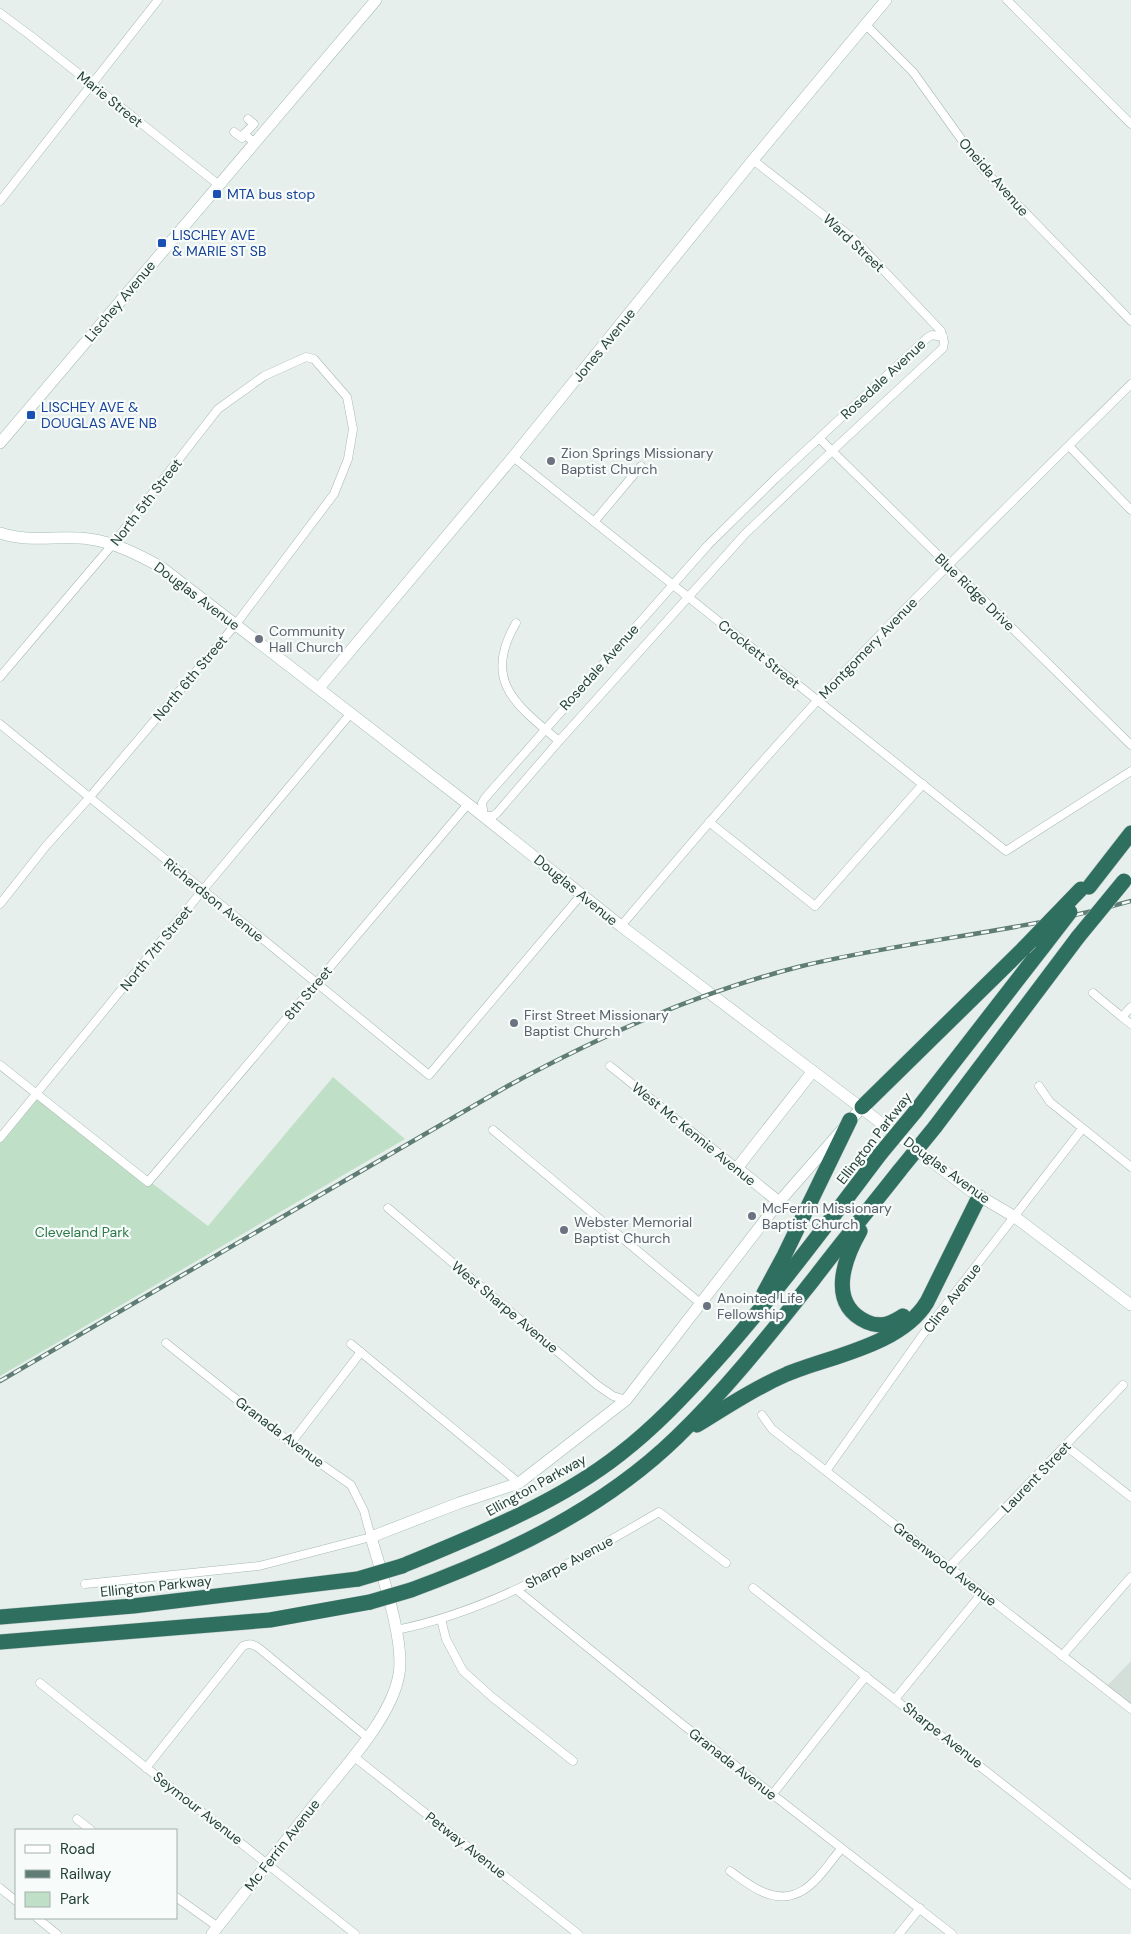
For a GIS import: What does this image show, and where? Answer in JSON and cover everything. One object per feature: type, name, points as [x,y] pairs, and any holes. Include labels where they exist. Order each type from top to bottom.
[{"type":"highway","points":[[862,1107],[1085,888],[1131,833]]},
{"type":"highway","points":[[0,1642],[270,1620],[370,1602],[411,1590],[493,1558],[569,1517],[644,1466],[676,1438],[726,1386],[935,1127],[1078,938],[1127,877]]},
{"type":"highway","name":"Ellington Parkway","points":[[0,1617],[133,1606],[358,1579],[402,1566],[483,1533],[576,1484],[619,1455],[676,1404],[745,1328],[1043,947],[1085,888]]},
{"type":"highway","points":[[745,1328],[784,1256],[850,1120]]},
{"type":"highway","points":[[885,1190],[850,1248],[842,1284],[844,1299],[857,1318],[880,1326],[893,1323],[907,1313],[919,1299],[962,1214],[975,1194]]},
{"type":"highway","points":[[676,1438],[729,1405],[786,1375],[880,1340],[907,1324],[922,1311],[927,1302],[975,1194]]},
{"type":"highway","points":[[0,1611],[44,1613]]},
{"type":"street","points":[[0,201],[158,0]]},
{"type":"street","name":"Lischey Avenue","points":[[0,444],[376,0]]},
{"type":"street","name":"Jones Avenue","points":[[319,688],[513,457],[753,160],[886,0]]},
{"type":"street","points":[[1007,0],[1131,124]]},
{"type":"street","name":"Marie Street","points":[[0,13],[32,36],[219,185]]},
{"type":"street","name":"Oneida Avenue","points":[[866,25],[913,72],[982,168],[1131,321]]},
{"type":"street","points":[[234,132],[242,138],[244,130],[254,124],[248,119]]},
{"type":"street","points":[[244,130],[255,143]]},
{"type":"street","name":"Ward Street","points":[[753,160],[822,212],[855,240],[936,325],[943,337]]},
{"type":"street","name":"Rosedale Avenue","points":[[932,335],[943,337],[944,342],[941,351],[745,534],[559,740],[497,812],[493,816],[484,816],[482,803],[485,798],[708,544],[927,338],[932,335]]},
{"type":"street","name":"North 5th Street","points":[[0,677],[112,545],[218,408],[264,376],[306,357],[314,358]]},
{"type":"street","name":"North 6th Street","points":[[0,904],[46,846],[236,624],[334,494],[348,459],[353,429],[346,397],[314,358]]},
{"type":"street","name":"Montgomery Avenue","points":[[621,926],[709,822],[817,701],[947,566],[1131,384]]},
{"type":"street","name":"Blue Ridge Drive","points":[[820,439],[1131,745]]},
{"type":"street","points":[[1068,446],[1131,510]]},
{"type":"street","name":"Crockett Street","points":[[513,457],[1006,851],[1131,771]]},
{"type":"street","points":[[594,522],[641,466]]},
{"type":"street","name":"Douglas Avenue","points":[[0,534],[30,539],[67,537],[90,539],[138,554],[161,567],[484,816],[621,926],[975,1194],[1015,1217],[1131,1305]]},
{"type":"street","points":[[516,623],[504,648],[502,667],[504,682],[513,698],[559,740]]},
{"type":"street","name":"North 7th Street","points":[[0,1138],[202,891],[351,713]]},
{"type":"street","name":"Richardson Avenue","points":[[0,724],[429,1075],[581,895]]},
{"type":"street","points":[[709,822],[815,906],[923,784]]},
{"type":"street","name":"8th Street","points":[[37,1095],[148,1182],[468,804]]},
{"type":"street","points":[[1093,994],[1131,1024]]},
{"type":"street","points":[[1122,1017],[1129,1008]]},
{"type":"street","points":[[0,1065],[37,1095]]},
{"type":"street","name":"West Mc Kennie Avenue","points":[[610,1066],[779,1202]]},
{"type":"street","points":[[737,1168],[813,1072]]},
{"type":"street","points":[[1040,1086],[1050,1102],[1131,1167]]},
{"type":"street","points":[[85,1584],[259,1566],[371,1537],[459,1503],[519,1483],[626,1400],[779,1202],[862,1107]]},
{"type":"street","name":"Cline Avenue","points":[[826,1471],[924,1333],[1082,1129]]},
{"type":"street","points":[[494,1130],[700,1303]]},
{"type":"street","name":"West Sharpe Avenue","points":[[388,1208],[597,1385],[613,1396],[626,1400]]},
{"type":"street","name":"Granada Avenue","points":[[166,1343],[291,1443],[351,1485],[364,1510],[371,1537]]},
{"type":"street","points":[[351,1344],[519,1483]]},
{"type":"street","points":[[291,1443],[331,1388],[361,1352]]},
{"type":"street","name":"Laurent Street","points":[[949,1567],[1122,1385]]},
{"type":"street","name":"Greenwood Avenue","points":[[762,1415],[772,1429],[1131,1709]]},
{"type":"street","points":[[1066,1446],[1131,1497]]},
{"type":"street","name":"Sharpe Avenue","points":[[396,1630],[441,1619],[517,1590],[590,1552],[659,1512],[726,1563]]},
{"type":"street","name":"Mc Ferrin Avenue","points":[[215,1930],[368,1737],[393,1696],[400,1674],[400,1655],[396,1630],[371,1537]]},
{"type":"street","points":[[1062,1656],[1131,1577]]},
{"type":"street","name":"Sharpe Avenue","points":[[753,1588],[896,1698],[1131,1885]]},
{"type":"street","name":"Granada Avenue","points":[[517,1590],[772,1795],[952,1934]]},
{"type":"street","points":[[896,1698],[982,1593]]},
{"type":"street","points":[[441,1619],[446,1639],[464,1672],[492,1697],[573,1761]]},
{"type":"street","points":[[146,1768],[243,1646],[248,1644],[260,1648],[368,1737]]},
{"type":"street","points":[[772,1795],[866,1676]]},
{"type":"street","name":"Seymour Avenue","points":[[40,1683],[355,1934]]},
{"type":"street","name":"Petway Avenue","points":[[353,1756],[578,1934]]},
{"type":"street","points":[[77,1819],[90,1829]]},
{"type":"street","points":[[730,1871],[763,1892],[790,1896],[801,1893],[813,1883],[841,1849]]},
{"type":"street","points":[[0,1888],[15,1900]]},
{"type":"street","points":[[178,1899],[215,1930]]},
{"type":"street","points":[[899,1934],[920,1908]]},
{"type":"street","points":[[38,1919],[56,1934]]},
{"type":"shaded area","points":[[1131,1661],[1131,1709],[1104,1689]]},
{"type":"green space","name":"Cleveland Park","points":[[333,1077],[405,1139],[0,1376],[0,1138],[37,1095],[208,1226]]},
{"type":"railway","points":[[0,1381],[506,1087],[541,1068],[648,1018],[722,990],[798,967],[881,950],[1048,921],[1131,901]]},
{"type":"place","name":"MTA bus stop","points":[[217,194]]},
{"type":"place","name":"LISCHEY AVE & MARIE ST SB","points":[[162,243]]},
{"type":"place","name":"LISCHEY AVE & DOUGLAS AVE NB","points":[[31,415]]},
{"type":"place","name":"Zion Springs Missionary Baptist Church","points":[[551,461]]},
{"type":"place","name":"Community Hall Church","points":[[259,639]]},
{"type":"place","name":"First Street Missionary Baptist Church","points":[[514,1023]]},
{"type":"place","name":"McFerrin Missionary Baptist Church","points":[[752,1216]]},
{"type":"place","name":"Webster Memorial Baptist Church","points":[[564,1230]]},
{"type":"place","name":"Anointed Life Fellowship","points":[[707,1306]]}]
